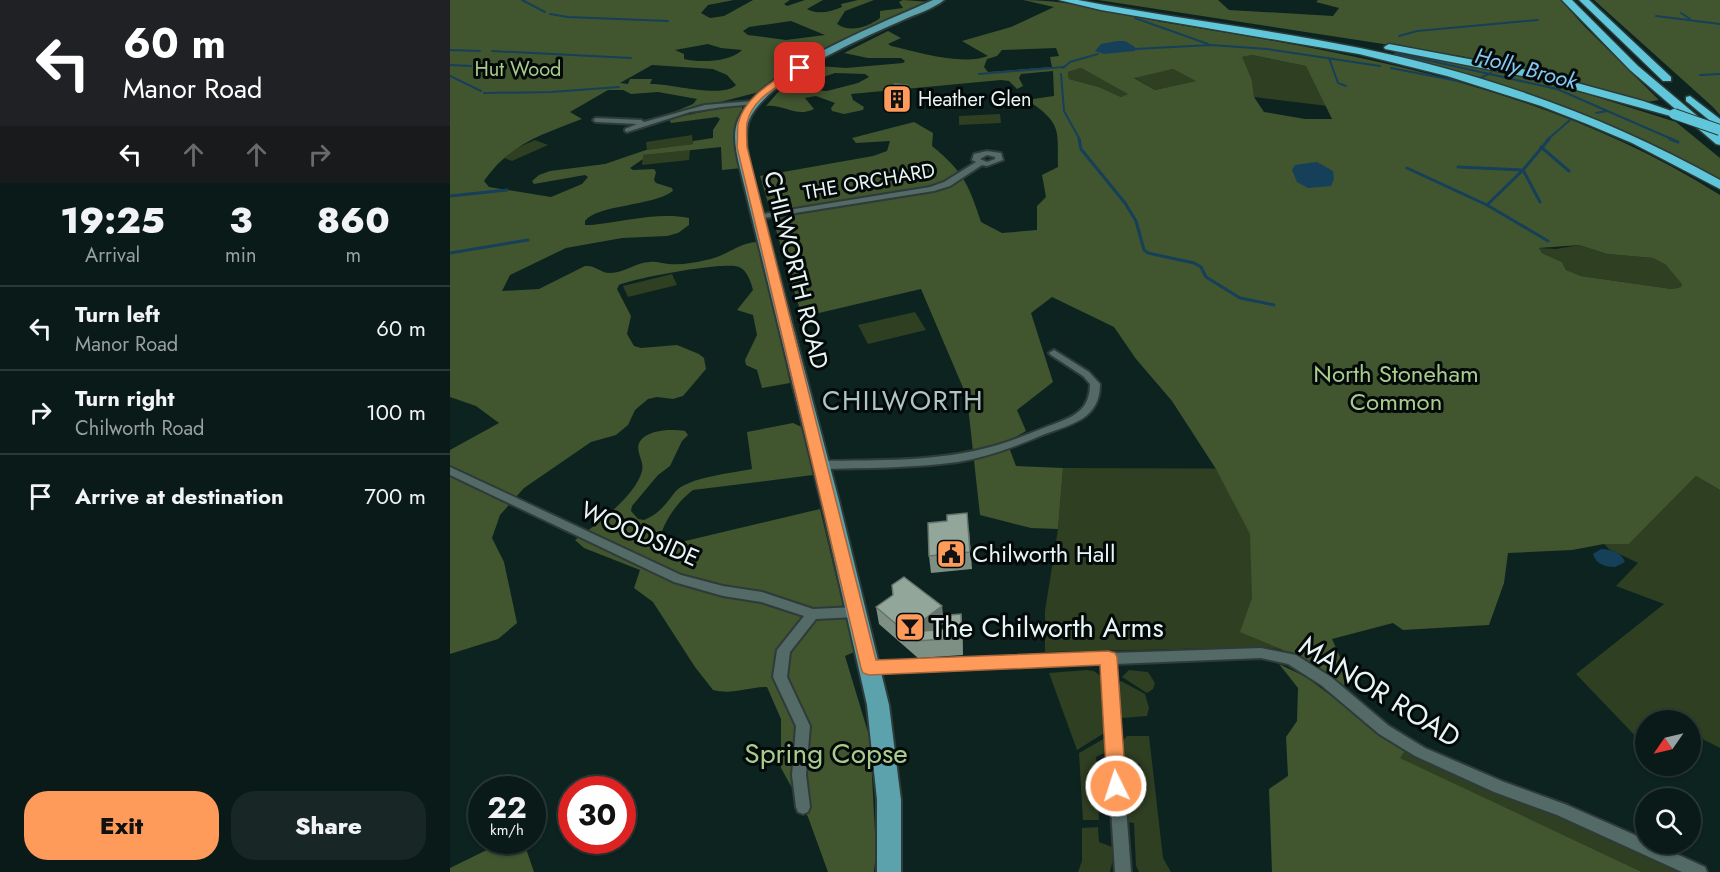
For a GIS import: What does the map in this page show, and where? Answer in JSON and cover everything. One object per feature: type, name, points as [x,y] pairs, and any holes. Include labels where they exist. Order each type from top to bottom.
[{"type":"highway","points":[[1064,0],[1359,51],[1437,70],[1501,89],[1576,116],[1666,156],[1720,185]]},
{"type":"highway","points":[[1085,0],[1455,58],[1575,85],[1720,130]]},
{"type":"highway","points":[[1567,0],[1634,68],[1720,141]]},
{"type":"highway","points":[[1584,0],[1653,68],[1720,125]]},
{"type":"main road","name":"CHILWORTH ROAD","points":[[889,872],[889,800],[886,762],[869,668],[821,465],[758,217],[741,139],[743,122],[753,103],[765,91],[798,69],[936,0]]},
{"type":"street","points":[[627,130],[647,122],[724,103],[753,103]]},
{"type":"street","points":[[596,120],[647,122]]},
{"type":"street","name":"THE ORCHARD","points":[[758,217],[932,189],[947,184],[980,163]]},
{"type":"street","points":[[821,465],[882,464],[958,458],[998,449],[1080,417],[1092,404],[1095,384],[1086,374],[1054,353]]},
{"type":"street","name":"WOODSIDE","points":[[450,471],[678,579],[723,591],[762,597],[813,614],[856,612]]},
{"type":"street","points":[[803,807],[799,775],[803,726],[780,677],[784,650],[813,614]]},
{"type":"street","name":"MANOR ROAD","points":[[869,668],[1108,657],[1261,653],[1290,659],[1326,681],[1384,730],[1420,752],[1499,787],[1562,810],[1699,872]]},
{"type":"street","points":[[1108,657],[1123,872]]},
{"type":"green space","name":"Hut Wood","points":[[450,0],[734,0],[708,5],[701,13],[710,18],[724,16],[753,0],[790,0],[784,4],[787,6],[805,0],[823,0],[807,9],[824,12],[842,7],[841,4],[858,0],[874,0],[845,11],[837,24],[848,28],[865,26],[875,21],[880,18],[880,11],[903,8],[899,2],[903,0],[930,2],[785,72],[759,92],[678,113],[674,112],[693,104],[697,99],[658,92],[631,94],[623,90],[608,90],[570,112],[582,119],[540,136],[516,149],[494,168],[484,181],[489,187],[551,197],[582,184],[588,177],[585,175],[534,184],[532,181],[539,175],[550,171],[605,164],[646,150],[693,144],[693,141],[713,138],[713,130],[720,119],[717,117],[671,123],[669,119],[730,106],[742,106],[743,168],[722,170],[721,147],[643,155],[643,159],[630,168],[633,170],[654,169],[656,183],[672,188],[673,191],[652,200],[601,211],[585,221],[585,225],[592,225],[677,216],[689,218],[689,225],[678,233],[667,236],[622,238],[566,248],[510,275],[502,291],[539,289],[585,266],[610,273],[645,262],[692,263],[757,242],[763,255],[790,383],[762,388],[757,370],[746,365],[745,360],[757,335],[753,315],[737,310],[753,290],[748,277],[739,267],[699,268],[619,285],[617,289],[631,316],[627,334],[634,346],[641,348],[677,345],[704,358],[706,369],[683,396],[673,399],[657,397],[648,399],[635,410],[628,425],[616,435],[591,442],[524,488],[500,515],[492,538],[504,562],[517,623],[498,639],[450,654],[450,450],[499,423],[476,406],[450,397]],"holes":[[[791,21],[825,35],[786,40],[748,35],[743,31],[749,27]],[[708,44],[742,50],[730,57],[706,61],[684,59],[684,54],[675,50]],[[652,65],[713,69],[727,75],[736,85],[729,89],[708,91],[650,84],[652,79],[630,79],[628,84],[620,83]]]},
{"type":"green space","name":"North Stoneham Common","points":[[1023,0],[1082,6],[1321,50],[1459,82],[1526,103],[1592,128],[1657,159],[1720,195],[1720,490],[1696,476],[1629,544],[1604,544],[1572,550],[1508,553],[1504,583],[1489,625],[1403,630],[1393,623],[1332,639],[1346,670],[1344,688],[1281,649],[1240,632],[1252,598],[1250,534],[1216,469],[1172,401],[1136,359],[1114,327],[1052,297],[1031,313],[1053,382],[1017,410],[1026,431],[1007,442],[1016,466],[1063,468],[1058,529],[1031,528],[980,515],[967,397],[921,289],[802,317],[760,176],[873,156],[887,151],[890,141],[856,143],[852,138],[914,122],[933,133],[932,146],[951,163],[964,180],[981,222],[1002,233],[1037,230],[1037,206],[1046,197],[1042,175],[1058,167],[1058,138],[1054,124],[1043,111],[1033,104],[1033,99],[1054,96],[1053,71],[1021,74],[1019,78],[1023,86],[1017,89],[1009,81],[1001,80],[851,94],[853,100],[864,107],[863,110],[844,114],[832,111],[831,108],[835,103],[816,96],[805,98],[814,109],[808,111],[801,112],[766,106],[779,91],[786,88],[827,91],[858,83],[869,77],[865,74],[835,73],[809,82],[792,81],[818,66],[846,68],[903,63],[905,61],[901,58],[868,58],[844,53],[888,31],[901,38],[888,44],[891,46],[953,59],[977,59],[988,56],[962,41],[1011,27],[1054,7]],"holes":[[[1056,48],[1059,56],[1050,57],[1052,67],[988,72],[984,67],[987,59],[997,56],[1002,50]],[[1252,55],[1306,66],[1332,119],[1305,119],[1264,112],[1254,97],[1252,80],[1242,57]],[[1081,68],[1128,94],[1121,97],[1099,87],[1069,79],[1068,72]],[[1173,69],[1196,81],[1155,90],[1134,78]],[[1579,245],[1607,254],[1653,258],[1666,265],[1682,284],[1681,287],[1672,289],[1581,276],[1566,270],[1562,262],[1542,253],[1539,248]]]},
{"type":"green space","points":[[1098,0],[1218,0],[1229,10],[1333,16],[1339,8],[1316,2],[1318,0],[1561,0],[1659,100],[1646,102],[1575,81],[1461,56]]},
{"type":"green space","points":[[1594,0],[1720,0],[1720,115],[1713,107]]},
{"type":"green space","points":[[1396,51],[1503,71],[1571,89],[1676,122],[1720,158],[1720,180],[1642,140],[1602,123],[1520,92],[1393,55]]},
{"type":"green space","points":[[1252,55],[1306,66],[1328,106],[1254,97],[1252,80],[1241,57]]},
{"type":"green space","points":[[1081,68],[1129,94],[1121,97],[1099,87],[1069,79],[1068,72]]},
{"type":"green space","points":[[1173,69],[1197,81],[1155,90],[1133,77]]},
{"type":"green space","points":[[1000,114],[1001,123],[959,125],[959,116]]},
{"type":"green space","points":[[692,135],[693,144],[647,150],[646,142]]},
{"type":"green space","points":[[535,140],[548,145],[512,161],[499,156]]},
{"type":"green space","points":[[690,150],[689,160],[642,165],[643,155]]},
{"type":"green space","points":[[1579,245],[1607,254],[1653,258],[1666,265],[1683,283],[1681,287],[1672,289],[1581,276],[1566,270],[1562,262],[1542,253],[1539,248],[1556,249]]},
{"type":"green space","points":[[672,274],[677,285],[628,297],[623,286]]},
{"type":"green space","points":[[915,312],[926,330],[868,344],[858,325]]},
{"type":"green space","name":"Spring Copse","points":[[793,423],[806,429],[813,475],[693,490],[670,515],[662,531],[660,547],[820,509],[854,652],[845,656],[870,739],[876,851],[874,872],[828,872],[808,817],[781,768],[781,719],[767,687],[727,692],[713,690],[695,667],[653,602],[634,588],[640,570],[584,548],[575,540],[614,510],[632,491],[642,471],[638,447],[645,436],[674,430],[685,431],[688,435],[682,441],[670,466],[658,475],[632,506],[631,511],[638,519],[644,520],[658,512],[681,487],[711,476],[752,469],[747,432]]},
{"type":"green space","points":[[1063,468],[1313,469],[1283,650],[1265,647],[1045,652],[1045,611],[1058,529]]},
{"type":"green space","points":[[1696,476],[1720,490],[1720,748],[1701,738],[1701,710],[1635,710],[1635,736],[1576,674],[1664,604],[1616,586],[1638,563],[1609,549],[1604,544],[1629,544]]},
{"type":"green space","points":[[1279,664],[1306,677],[1405,751],[1400,758],[1642,872],[1272,872],[1269,789],[1288,776],[1286,737],[1297,721],[1298,688]]},
{"type":"green space","points":[[1129,670],[1148,672],[1155,683],[1153,689],[1147,693],[1122,677]]},
{"type":"green space","points":[[1094,671],[1103,678],[1109,730],[1077,750],[1049,673]]},
{"type":"green space","points":[[1121,681],[1145,694],[1149,708],[1147,716],[1122,718],[1117,701]]},
{"type":"green space","points":[[1127,736],[1149,736],[1163,858],[1171,872],[1139,872],[1136,866],[1134,823],[1127,822],[1129,809],[1142,803],[1140,764],[1130,763],[1122,754],[1120,744]]},
{"type":"green space","points":[[1107,737],[1111,750],[1096,757],[1099,820],[1083,820],[1079,753]]},
{"type":"green space","points":[[1405,751],[1543,808],[1635,849],[1635,854],[1645,854],[1685,872],[1642,872],[1399,758]]},
{"type":"green space","points":[[1098,827],[1099,842],[1112,847],[1115,851],[1110,872],[1078,872],[1082,861],[1082,828]]},
{"type":"green space","points":[[478,854],[528,854],[534,872],[450,872],[450,868]]},
{"type":"water","points":[[1125,41],[1135,47],[1135,51],[1104,54],[1095,51],[1101,44]]},
{"type":"water","points":[[1317,162],[1333,171],[1334,179],[1331,186],[1308,188],[1297,182],[1292,170],[1295,165]]},
{"type":"water","points":[[1601,549],[1615,552],[1625,562],[1615,567],[1601,564],[1593,554]]},
{"type":"building","points":[[895,84],[907,85],[898,95],[886,94]]},
{"type":"building","points":[[967,513],[970,552],[929,556],[928,523],[947,521],[947,515]]},
{"type":"building","points":[[904,577],[942,606],[907,632],[949,629],[949,615],[961,614],[962,638],[916,641],[876,607],[893,595],[892,585]]},
{"type":"waterway","points":[[522,0],[545,12]]},
{"type":"waterway","name":"Holly Brook","points":[[1681,13],[1690,19]]},
{"type":"waterway","points":[[550,14],[568,17],[668,21]]},
{"type":"waterway","name":"Holly Brook","points":[[1656,16],[1720,24]]},
{"type":"waterway","points":[[1135,18],[1208,44]]},
{"type":"waterway","name":"Holly Brook","points":[[1399,36],[1417,31],[1538,20]]},
{"type":"waterway","points":[[1135,49],[1211,45],[1267,49],[1329,58]]},
{"type":"waterway","points":[[450,50],[480,51]]},
{"type":"waterway","points":[[492,51],[631,58]]},
{"type":"waterway","name":"Holly Brook","points":[[1395,53],[1489,74]]},
{"type":"waterway","points":[[1063,68],[1070,62],[1098,54]]},
{"type":"waterway","points":[[1329,58],[1380,66]]},
{"type":"waterway","points":[[1329,58],[1338,83],[1346,86]]},
{"type":"waterway","points":[[450,65],[471,66]]},
{"type":"waterway","points":[[979,74],[1063,67]]},
{"type":"waterway","points":[[1391,68],[1468,83]]},
{"type":"waterway","points":[[1061,74],[1064,111],[1080,140]]},
{"type":"waterway","name":"Holly Brook","points":[[1478,79],[1489,74]]},
{"type":"waterway","name":"Holly Brook","points":[[1489,74],[1557,89],[1674,140]]},
{"type":"waterway","points":[[1700,75],[1720,74]]},
{"type":"waterway","points":[[450,76],[481,91]]},
{"type":"waterway","points":[[484,93],[551,92],[619,87]]},
{"type":"waterway","name":"Holly Brook","points":[[1596,113],[1607,111]]},
{"type":"waterway","points":[[1547,140],[1570,120]]},
{"type":"waterway","points":[[1079,139],[1081,149],[1125,203],[1136,221],[1144,250],[1148,253],[1194,263],[1201,267],[1206,277],[1240,298],[1274,305]]},
{"type":"waterway","points":[[1542,148],[1549,139]]},
{"type":"waterway","name":"Holly Brook","points":[[1670,139],[1678,142]]},
{"type":"waterway","points":[[1523,170],[1542,148]]},
{"type":"waterway","points":[[1542,148],[1569,171]]},
{"type":"waterway","points":[[1458,167],[1523,170]]},
{"type":"waterway","points":[[1407,168],[1487,205]]},
{"type":"waterway","points":[[1487,205],[1523,170]]},
{"type":"waterway","points":[[1523,170],[1540,202]]},
{"type":"waterway","points":[[450,196],[507,190]]},
{"type":"waterway","points":[[1487,205],[1548,241]]},
{"type":"waterway","points":[[450,253],[528,240]]},
{"type":"place","name":"Heather Glen","points":[[897,99]]},
{"type":"place","name":"Chilworth Hall","points":[[951,554]]},
{"type":"place","name":"The Chilworth Arms","points":[[910,627]]},
{"type":"district","name":"CHILWORTH","points":[[903,401]]},
{"type":"route","points":[[800,68],[765,91],[751,105],[743,122],[741,139],[751,189],[832,508],[869,668],[1108,657],[1116,786]]}]
